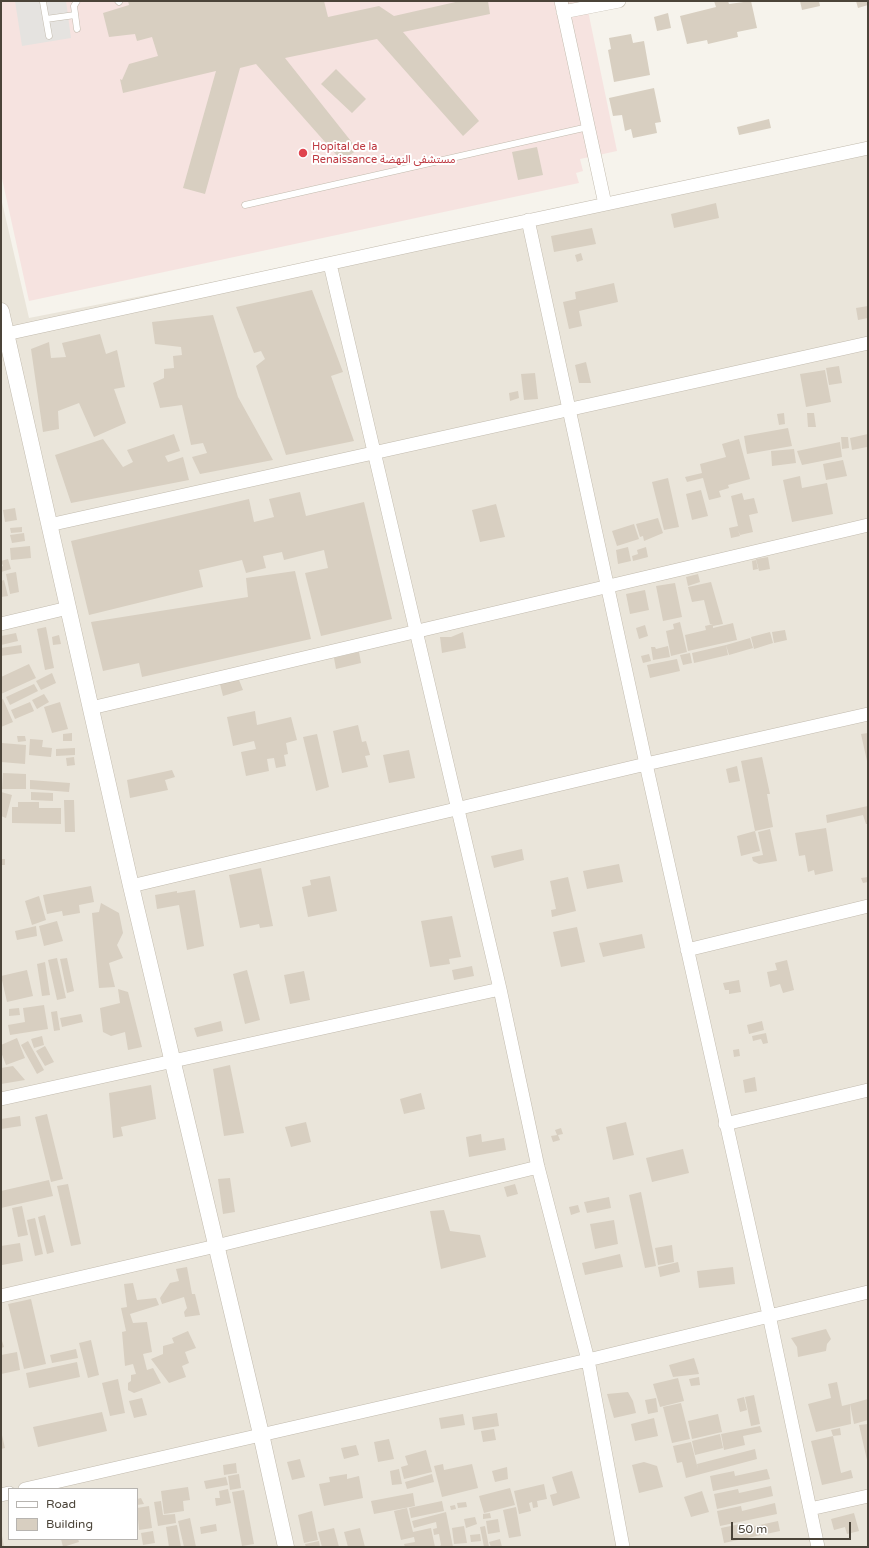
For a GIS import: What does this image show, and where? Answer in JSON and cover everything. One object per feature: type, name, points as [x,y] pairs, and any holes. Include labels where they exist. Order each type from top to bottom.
[{"type":"street","points":[[605,204],[562,7],[620,1]]},
{"type":"street","points":[[6,334],[528,220],[868,148]]},
{"type":"street","points":[[528,220],[687,950],[770,1315],[818,1547]]},
{"type":"street","points":[[330,264],[500,989],[538,1167],[588,1360],[623,1547]]},
{"type":"street","points":[[1,311],[171,1060],[261,1434],[286,1547]]},
{"type":"street","points":[[49,525],[569,411],[868,343]]},
{"type":"street","points":[[91,708],[868,525]]},
{"type":"street","points":[[1,624],[68,608]]},
{"type":"street","points":[[131,886],[457,808],[868,714]]},
{"type":"street","points":[[687,950],[868,906]]},
{"type":"street","points":[[1,1099],[171,1060],[500,989]]},
{"type":"street","points":[[726,1124],[868,1090]]},
{"type":"street","points":[[1,1296],[216,1246],[538,1167]]},
{"type":"street","points":[[29,1488],[588,1360],[868,1292]]},
{"type":"street","points":[[810,1509],[868,1496]]},
{"type":"lane","points":[[77,1],[74,6],[77,29]]},
{"type":"lane","points":[[44,2],[48,36]]},
{"type":"lane","points":[[46,19],[75,15]]},
{"type":"lane","points":[[245,205],[588,128]]},
{"type":"shaded area","name":"Hopital de la Renaissance مستشفى النهضة","points":[[1,1],[586,1],[617,151],[580,159],[583,171],[576,173],[579,183],[29,301],[1,174]]},
{"type":"shaded area","points":[[15,1],[66,1],[71,38],[22,46]]},
{"type":"shaded area","points":[[868,154],[868,1547],[1,1547],[1,198],[29,318]]},
{"type":"building","points":[[128,1],[324,1],[328,17],[379,6],[394,16],[460,1],[488,1],[490,14],[403,32],[479,121],[463,136],[377,39],[285,58],[358,150],[341,160],[256,64],[240,68],[205,194],[183,188],[216,71],[123,93],[120,79],[122,80],[129,64],[158,56],[152,37],[137,41],[135,34],[109,37],[103,13],[129,5]]},
{"type":"building","points":[[714,1],[728,1],[729,4],[751,1],[757,28],[737,32],[738,37],[708,44],[707,40],[687,44],[680,16],[716,7]]},
{"type":"building","points":[[800,1],[819,1],[820,6],[802,10]]},
{"type":"building","points":[[856,1],[868,1],[868,5],[858,8]]},
{"type":"building","points":[[668,13],[671,28],[657,31],[654,17]]},
{"type":"building","points":[[631,34],[633,43],[644,41],[650,75],[614,82],[608,50],[611,49],[609,38]]},
{"type":"building","points":[[336,69],[366,99],[352,113],[321,84]]},
{"type":"building","points":[[654,88],[661,122],[655,123],[657,133],[633,138],[631,129],[625,131],[622,115],[613,116],[609,98]]},
{"type":"building","points":[[769,119],[771,128],[739,135],[737,127]]},
{"type":"building","points":[[537,147],[543,175],[518,180],[512,152]]},
{"type":"building","points":[[716,203],[719,218],[674,228],[671,214]]},
{"type":"building","points":[[592,228],[596,244],[554,252],[551,236]]},
{"type":"building","points":[[581,253],[583,260],[577,262],[575,255]]},
{"type":"building","points":[[614,283],[618,302],[579,311],[582,326],[569,329],[563,302],[576,299],[575,292]]},
{"type":"building","points":[[312,290],[343,372],[331,376],[354,441],[286,455],[256,366],[265,359],[261,351],[254,353],[236,307]]},
{"type":"building","points":[[868,306],[868,318],[858,320],[856,308]]},
{"type":"building","points":[[213,315],[238,397],[273,460],[200,474],[192,457],[207,453],[203,443],[191,445],[182,405],[160,408],[153,383],[164,378],[164,369],[174,368],[173,356],[182,355],[181,347],[155,344],[152,322]]},
{"type":"building","points":[[100,334],[106,354],[117,350],[125,387],[114,389],[126,423],[94,437],[79,403],[58,411],[59,429],[43,432],[31,349],[49,342],[51,358],[66,357],[62,343]]},
{"type":"building","points":[[586,362],[591,383],[579,383],[575,365]]},
{"type":"building","points":[[839,366],[842,383],[829,385],[826,368]]},
{"type":"building","points":[[825,370],[831,402],[806,407],[800,374]]},
{"type":"building","points":[[535,373],[538,399],[524,400],[521,374]]},
{"type":"building","points":[[518,391],[519,398],[510,401],[509,393]]},
{"type":"building","points":[[784,413],[785,424],[779,425],[777,414]]},
{"type":"building","points":[[807,413],[814,413],[816,427],[808,427]]},
{"type":"building","points":[[788,428],[792,446],[747,454],[744,436]]},
{"type":"building","points":[[174,434],[180,451],[165,456],[168,462],[183,457],[189,480],[71,503],[55,455],[103,439],[123,467],[133,462],[127,450]]},
{"type":"building","points":[[868,434],[868,449],[867,447],[852,450],[850,438]]},
{"type":"building","points":[[841,437],[848,437],[849,448],[842,449]]},
{"type":"building","points":[[739,439],[750,479],[728,485],[729,488],[719,491],[721,497],[709,500],[703,478],[687,482],[685,477],[702,473],[700,464],[726,457],[722,444]]},
{"type":"building","points":[[840,442],[842,457],[802,465],[797,451]]},
{"type":"building","points":[[794,449],[796,463],[772,466],[771,451]]},
{"type":"building","points":[[843,460],[847,476],[826,480],[823,464]]},
{"type":"building","points":[[800,476],[802,488],[827,483],[833,514],[792,522],[783,480]]},
{"type":"building","points":[[668,478],[679,527],[664,530],[652,482]]},
{"type":"building","points":[[701,490],[708,516],[692,520],[686,494]]},
{"type":"building","points":[[300,492],[306,516],[364,502],[392,619],[321,636],[305,573],[328,568],[324,550],[284,560],[282,552],[263,556],[266,568],[246,573],[242,560],[199,570],[203,587],[89,615],[71,541],[249,499],[254,522],[274,517],[269,499]]},
{"type":"building","points":[[742,493],[744,500],[754,498],[758,513],[749,515],[753,532],[740,535],[738,530],[740,536],[731,538],[729,528],[738,526],[731,496]]},
{"type":"building","points":[[496,504],[505,537],[480,542],[472,510]]},
{"type":"building","points":[[15,508],[17,520],[5,522],[3,510]]},
{"type":"building","points":[[658,518],[663,533],[644,541],[643,536],[640,537],[636,524]]},
{"type":"building","points":[[634,524],[639,539],[617,546],[612,531]]},
{"type":"building","points":[[22,527],[22,532],[11,533],[10,528]]},
{"type":"building","points":[[24,533],[25,541],[12,543],[10,535]]},
{"type":"building","points":[[30,546],[31,558],[11,560],[10,548]]},
{"type":"building","points":[[628,547],[631,561],[618,564],[616,550]]},
{"type":"building","points":[[646,547],[648,557],[633,561],[632,556],[638,554],[637,550]]},
{"type":"building","points":[[768,557],[770,569],[759,571],[756,559]]},
{"type":"building","points":[[8,559],[11,569],[1,572],[1,567],[3,566],[1,561]]},
{"type":"building","points":[[756,560],[758,569],[753,570],[752,561]]},
{"type":"building","points":[[295,571],[311,639],[142,677],[139,663],[103,671],[91,622],[248,597],[246,578]]},
{"type":"building","points":[[16,572],[19,592],[10,594],[6,574]]},
{"type":"building","points":[[698,574],[700,582],[688,586],[686,577]]},
{"type":"building","points":[[4,580],[8,596],[1,597],[1,581]]},
{"type":"building","points":[[711,582],[723,624],[713,626],[713,628],[733,623],[737,640],[688,651],[685,635],[706,630],[705,626],[713,624],[710,624],[704,600],[692,602],[688,587]]},
{"type":"building","points":[[675,583],[682,617],[663,621],[656,586]]},
{"type":"building","points":[[645,590],[649,610],[630,614],[626,594]]},
{"type":"building","points":[[680,622],[687,652],[671,656],[666,631],[674,629],[673,624]]},
{"type":"building","points":[[645,625],[648,636],[639,639],[636,628]]},
{"type":"building","points":[[46,627],[54,668],[45,670],[37,629]]},
{"type":"building","points":[[785,630],[787,640],[774,643],[772,632]]},
{"type":"building","points":[[463,632],[466,648],[442,653],[440,637],[451,637]]},
{"type":"building","points":[[770,632],[773,643],[754,649],[751,637]]},
{"type":"building","points":[[16,633],[18,641],[1,645],[1,636]]},
{"type":"building","points":[[59,635],[61,644],[53,645],[52,637]]},
{"type":"building","points":[[750,638],[753,648],[729,655],[726,645]]},
{"type":"building","points":[[21,645],[22,653],[1,656],[1,648]]},
{"type":"building","points":[[726,645],[728,655],[694,663],[692,653]]},
{"type":"building","points":[[668,646],[670,657],[653,660],[651,647],[655,647],[656,649]]},
{"type":"building","points":[[359,652],[361,663],[336,669],[334,658]]},
{"type":"building","points":[[690,653],[692,663],[683,665],[680,655]]},
{"type":"building","points":[[649,654],[651,661],[643,663],[641,656]]},
{"type":"building","points":[[677,659],[680,671],[650,678],[647,665]]},
{"type":"building","points":[[29,664],[36,678],[1,694],[1,677]]},
{"type":"building","points":[[52,673],[56,683],[41,690],[36,681]]},
{"type":"building","points":[[239,680],[243,690],[223,696],[220,684]]},
{"type":"building","points":[[34,684],[38,691],[10,705],[6,697]]},
{"type":"building","points":[[44,694],[49,702],[37,709],[32,700]]},
{"type":"building","points":[[3,699],[13,722],[1,727],[1,700]]},
{"type":"building","points":[[30,702],[34,711],[15,719],[11,710]]},
{"type":"building","points":[[60,702],[68,729],[52,733],[44,707]]},
{"type":"building","points":[[255,711],[257,725],[291,717],[297,740],[286,743],[288,754],[284,755],[286,766],[276,768],[274,758],[267,759],[269,771],[246,776],[241,752],[256,749],[254,741],[233,746],[227,717]]},
{"type":"building","points":[[358,725],[362,742],[366,741],[370,755],[365,756],[368,767],[342,773],[333,731]]},
{"type":"building","points":[[72,733],[72,741],[63,741],[63,734]]},
{"type":"building","points":[[868,733],[868,761],[867,761],[861,734]]},
{"type":"building","points":[[317,734],[329,787],[316,791],[303,737]]},
{"type":"building","points":[[17,736],[25,736],[26,741],[18,742]]},
{"type":"building","points":[[30,739],[43,740],[42,747],[52,748],[51,757],[29,755]]},
{"type":"building","points":[[2,743],[26,745],[25,764],[1,762]]},
{"type":"building","points":[[75,748],[75,755],[56,756],[56,749]]},
{"type":"building","points":[[409,750],[415,778],[389,783],[383,755]]},
{"type":"building","points":[[74,757],[75,765],[67,766],[66,758]]},
{"type":"building","points":[[762,757],[770,794],[767,794],[773,827],[755,831],[741,761]]},
{"type":"building","points":[[737,766],[740,781],[729,783],[726,769]]},
{"type":"building","points":[[172,770],[175,777],[165,780],[168,790],[130,798],[127,780]]},
{"type":"building","points":[[3,773],[26,774],[26,789],[2,789]]},
{"type":"building","points":[[30,780],[70,783],[69,792],[30,789]]},
{"type":"building","points":[[1,792],[12,795],[6,818],[1,816]]},
{"type":"building","points":[[31,792],[53,793],[53,801],[31,800]]},
{"type":"building","points":[[64,800],[74,800],[75,832],[65,832]]},
{"type":"building","points":[[18,802],[39,802],[39,808],[61,808],[61,824],[12,823],[12,807],[18,807]]},
{"type":"building","points":[[868,806],[868,824],[866,824],[863,815],[827,823],[826,815]]},
{"type":"building","points":[[826,828],[833,871],[815,875],[814,870],[808,872],[805,855],[799,856],[795,833]]},
{"type":"building","points":[[770,829],[777,861],[759,864],[753,861],[752,857],[763,855],[758,832]]},
{"type":"building","points":[[755,831],[760,851],[741,856],[737,836]]},
{"type":"building","points":[[522,849],[524,860],[494,868],[491,856]]},
{"type":"building","points":[[1,859],[5,859],[5,865],[1,865]]},
{"type":"building","points":[[619,864],[623,882],[587,889],[583,871]]},
{"type":"building","points":[[261,868],[273,926],[260,928],[259,924],[240,928],[229,875]]},
{"type":"building","points":[[330,876],[337,911],[308,917],[302,887],[311,885],[310,880]]},
{"type":"building","points":[[568,877],[576,911],[552,917],[551,910],[556,909],[550,881]]},
{"type":"building","points":[[868,877],[868,882],[863,883],[861,878]]},
{"type":"building","points":[[91,886],[94,902],[79,905],[80,913],[63,916],[62,911],[47,914],[43,895]]},
{"type":"building","points":[[195,890],[204,946],[187,950],[179,905],[157,909],[155,895],[177,891],[177,893]]},
{"type":"building","points":[[39,896],[46,920],[32,925],[25,901]]},
{"type":"building","points":[[101,903],[119,913],[123,933],[117,945],[123,958],[109,963],[115,987],[99,988],[92,913],[99,912]]},
{"type":"building","points":[[452,916],[461,957],[449,959],[450,964],[430,967],[421,921]]},
{"type":"building","points":[[57,921],[63,941],[44,946],[39,926]]},
{"type":"building","points":[[36,926],[37,936],[17,940],[15,931]]},
{"type":"building","points":[[577,927],[585,962],[561,967],[553,932]]},
{"type":"building","points":[[642,934],[645,948],[603,957],[599,943]]},
{"type":"building","points":[[57,958],[66,998],[57,1000],[48,960]]},
{"type":"building","points":[[67,958],[74,991],[67,993],[60,959]]},
{"type":"building","points":[[787,960],[794,990],[783,993],[780,984],[770,987],[767,972],[777,970],[775,963]]},
{"type":"building","points":[[45,962],[50,995],[42,996],[37,964]]},
{"type":"building","points":[[472,966],[474,976],[454,980],[452,970]]},
{"type":"building","points":[[27,970],[33,996],[7,1002],[1,976]]},
{"type":"building","points":[[247,970],[260,1020],[245,1024],[233,974]]},
{"type":"building","points":[[304,971],[310,1000],[290,1004],[284,975]]},
{"type":"building","points":[[739,980],[741,992],[729,994],[729,990],[725,990],[723,983]]},
{"type":"building","points":[[118,989],[128,992],[142,1047],[128,1050],[125,1032],[111,1036],[103,1032],[100,1008],[120,1003]]},
{"type":"building","points":[[44,1005],[48,1029],[10,1035],[8,1025],[25,1022],[23,1008]]},
{"type":"building","points":[[19,1008],[20,1015],[9,1016],[9,1009]]},
{"type":"building","points":[[57,1011],[60,1030],[54,1031],[51,1012]]},
{"type":"building","points":[[81,1014],[83,1022],[62,1027],[60,1018]]},
{"type":"building","points":[[221,1021],[223,1031],[197,1037],[194,1028]]},
{"type":"building","points":[[762,1021],[764,1030],[749,1034],[747,1025]]},
{"type":"building","points":[[766,1033],[768,1043],[763,1044],[761,1039],[753,1041],[752,1036]]},
{"type":"building","points":[[42,1036],[44,1045],[34,1048],[31,1039]]},
{"type":"building","points":[[17,1038],[25,1058],[6,1065],[1,1052],[1,1045]]},
{"type":"building","points":[[28,1041],[44,1070],[37,1074],[21,1045]]},
{"type":"building","points":[[45,1046],[54,1062],[45,1066],[36,1051]]},
{"type":"building","points":[[739,1049],[740,1056],[734,1057],[733,1050]]},
{"type":"building","points":[[230,1065],[244,1133],[224,1136],[213,1069]]},
{"type":"building","points":[[13,1066],[25,1080],[1,1084],[1,1068]]},
{"type":"building","points":[[755,1077],[757,1091],[745,1093],[743,1080]]},
{"type":"building","points":[[151,1085],[156,1119],[121,1127],[123,1136],[113,1138],[109,1093]]},
{"type":"building","points":[[421,1093],[425,1109],[404,1114],[400,1099]]},
{"type":"building","points":[[47,1114],[63,1179],[51,1182],[35,1117]]},
{"type":"building","points":[[20,1116],[21,1126],[1,1129],[1,1119]]},
{"type":"building","points":[[306,1122],[311,1142],[291,1147],[285,1127]]},
{"type":"building","points":[[626,1122],[634,1155],[613,1160],[606,1127]]},
{"type":"building","points":[[561,1128],[563,1134],[558,1135],[560,1140],[553,1142],[551,1136],[557,1135],[555,1130]]},
{"type":"building","points":[[481,1134],[482,1142],[504,1138],[506,1150],[469,1157],[466,1137]]},
{"type":"building","points":[[683,1149],[689,1173],[652,1182],[646,1158]]},
{"type":"building","points":[[230,1178],[235,1212],[223,1214],[218,1179]]},
{"type":"building","points":[[49,1180],[53,1196],[1,1208],[1,1191]]},
{"type":"building","points":[[68,1184],[81,1244],[71,1246],[57,1186]]},
{"type":"building","points":[[515,1184],[518,1194],[507,1197],[504,1187]]},
{"type":"building","points":[[641,1192],[656,1266],[645,1268],[629,1195]]},
{"type":"building","points":[[609,1197],[611,1208],[587,1213],[584,1202]]},
{"type":"building","points":[[578,1205],[580,1212],[571,1215],[569,1207]]},
{"type":"building","points":[[22,1206],[28,1235],[18,1237],[12,1208]]},
{"type":"building","points":[[444,1210],[450,1231],[480,1235],[486,1257],[441,1269],[430,1211]]},
{"type":"building","points":[[45,1215],[54,1252],[47,1254],[38,1217]]},
{"type":"building","points":[[35,1218],[43,1254],[35,1256],[27,1220]]},
{"type":"building","points":[[614,1220],[618,1244],[595,1249],[590,1224]]},
{"type":"building","points":[[20,1243],[23,1261],[2,1265],[1,1246]]},
{"type":"building","points":[[672,1245],[674,1262],[658,1265],[655,1248]]},
{"type":"building","points":[[620,1254],[623,1267],[585,1275],[582,1263]]},
{"type":"building","points":[[678,1262],[680,1272],[660,1277],[658,1267]]},
{"type":"building","points":[[187,1267],[192,1294],[195,1294],[200,1315],[185,1317],[184,1312],[187,1308],[184,1297],[162,1304],[160,1298],[170,1283],[179,1281],[176,1269]]},
{"type":"building","points":[[733,1267],[735,1284],[699,1288],[697,1271]]},
{"type":"building","points":[[133,1283],[137,1300],[156,1298],[159,1305],[130,1314],[133,1323],[147,1322],[152,1352],[143,1354],[147,1370],[153,1368],[161,1383],[134,1393],[128,1390],[128,1383],[131,1381],[131,1375],[136,1374],[133,1364],[125,1366],[122,1332],[126,1331],[121,1308],[127,1307],[124,1284]]},
{"type":"building","points":[[31,1299],[46,1364],[24,1369],[8,1304]]},
{"type":"building","points":[[826,1329],[831,1339],[827,1344],[826,1351],[798,1357],[797,1347],[791,1338]]},
{"type":"building","points":[[188,1331],[196,1348],[185,1352],[189,1363],[182,1366],[186,1377],[169,1383],[151,1359],[163,1354],[163,1346],[174,1343],[172,1338]]},
{"type":"building","points":[[1,1338],[4,1347],[1,1348]]},
{"type":"building","points":[[91,1340],[99,1375],[88,1378],[79,1343]]},
{"type":"building","points":[[76,1349],[78,1358],[52,1363],[50,1355]]},
{"type":"building","points":[[17,1352],[20,1370],[1,1374],[1,1355]]},
{"type":"building","points":[[694,1358],[699,1374],[673,1377],[669,1365]]},
{"type":"building","points":[[77,1362],[80,1377],[29,1388],[26,1373]]},
{"type":"building","points":[[699,1377],[700,1385],[691,1386],[689,1379]]},
{"type":"building","points":[[678,1378],[684,1401],[660,1407],[653,1384]]},
{"type":"building","points":[[118,1379],[125,1413],[110,1416],[102,1383]]},
{"type":"building","points":[[837,1382],[842,1406],[850,1404],[851,1424],[816,1432],[808,1404],[831,1398],[828,1384]]},
{"type":"building","points":[[628,1392],[633,1401],[636,1413],[614,1418],[607,1394]]},
{"type":"building","points":[[754,1395],[760,1424],[751,1426],[745,1397]]},
{"type":"building","points":[[744,1397],[747,1410],[740,1412],[737,1399]]},
{"type":"building","points":[[142,1398],[147,1415],[134,1418],[129,1401]]},
{"type":"building","points":[[656,1398],[658,1412],[648,1414],[645,1400]]},
{"type":"building","points":[[868,1399],[868,1420],[854,1424],[850,1404]]},
{"type":"building","points":[[681,1403],[690,1439],[672,1443],[663,1407]]},
{"type":"building","points":[[102,1412],[107,1431],[38,1447],[33,1427]]},
{"type":"building","points":[[497,1413],[499,1426],[474,1430],[472,1417]]},
{"type":"building","points":[[463,1414],[465,1425],[441,1429],[439,1418]]},
{"type":"building","points":[[718,1414],[722,1432],[692,1439],[688,1421]]},
{"type":"building","points":[[654,1418],[658,1436],[635,1441],[631,1424]]},
{"type":"building","points":[[868,1424],[868,1459],[867,1460],[859,1425]]},
{"type":"building","points":[[760,1426],[762,1432],[743,1436],[745,1445],[724,1450],[721,1434]]},
{"type":"building","points":[[840,1428],[841,1435],[833,1436],[831,1430]]},
{"type":"building","points":[[494,1429],[496,1440],[483,1442],[481,1431]]},
{"type":"building","points":[[1,1431],[5,1448],[1,1449]]},
{"type":"building","points":[[720,1434],[723,1448],[695,1455],[692,1441]]},
{"type":"building","points":[[833,1436],[841,1473],[851,1470],[853,1478],[822,1485],[811,1441]]},
{"type":"building","points":[[389,1439],[394,1459],[378,1462],[374,1442]]},
{"type":"building","points":[[691,1442],[698,1469],[697,1464],[755,1449],[757,1459],[686,1478],[682,1462],[677,1463],[673,1446]]},
{"type":"building","points":[[356,1445],[359,1455],[344,1459],[341,1448]]},
{"type":"building","points":[[426,1450],[432,1472],[404,1479],[401,1467],[408,1465],[405,1456]]},
{"type":"building","points":[[300,1459],[305,1477],[292,1480],[287,1462]]},
{"type":"building","points":[[644,1462],[657,1466],[663,1487],[639,1493],[632,1465]]},
{"type":"building","points":[[236,1463],[237,1473],[224,1475],[223,1465]]},
{"type":"building","points":[[443,1464],[444,1470],[472,1464],[478,1488],[442,1497],[434,1466]]},
{"type":"building","points":[[507,1467],[508,1479],[495,1482],[492,1471]]},
{"type":"building","points":[[399,1469],[402,1484],[392,1485],[390,1471]]},
{"type":"building","points":[[767,1469],[770,1479],[713,1491],[710,1476],[734,1471],[735,1476]]},
{"type":"building","points":[[572,1471],[580,1498],[553,1506],[550,1495],[557,1493],[552,1477]]},
{"type":"building","points":[[239,1474],[241,1488],[230,1490],[228,1476]]},
{"type":"building","points":[[347,1474],[347,1479],[359,1476],[363,1498],[324,1506],[319,1484],[330,1482],[329,1477]]},
{"type":"building","points":[[432,1474],[434,1482],[407,1489],[405,1482]]},
{"type":"building","points":[[226,1477],[228,1485],[206,1489],[204,1481]]},
{"type":"building","points":[[544,1484],[547,1499],[537,1501],[538,1507],[533,1508],[532,1502],[529,1503],[531,1511],[519,1514],[514,1491]]},
{"type":"building","points":[[771,1486],[773,1496],[717,1509],[714,1494],[738,1489],[739,1493]]},
{"type":"building","points":[[188,1487],[190,1500],[183,1501],[184,1511],[164,1514],[161,1491]]},
{"type":"building","points":[[510,1488],[515,1505],[484,1513],[479,1496]]},
{"type":"building","points":[[228,1489],[231,1503],[216,1506],[215,1498],[220,1498],[219,1491]]},
{"type":"building","points":[[244,1490],[254,1544],[242,1546],[232,1492]]},
{"type":"building","points":[[702,1491],[709,1512],[691,1517],[684,1497]]},
{"type":"building","points":[[413,1493],[415,1506],[374,1514],[371,1501]]},
{"type":"building","points":[[141,1498],[144,1504],[138,1505],[138,1499]]},
{"type":"building","points":[[161,1501],[163,1515],[175,1514],[176,1523],[158,1526],[154,1502]]},
{"type":"building","points":[[442,1501],[444,1511],[411,1518],[409,1508]]},
{"type":"building","points":[[466,1502],[467,1507],[458,1508],[457,1503]]},
{"type":"building","points":[[775,1503],[777,1514],[720,1526],[717,1511],[741,1506],[742,1511]]},
{"type":"building","points":[[455,1505],[456,1509],[451,1510],[450,1506]]},
{"type":"building","points":[[149,1506],[152,1528],[139,1530],[138,1508]]},
{"type":"building","points":[[516,1507],[521,1536],[509,1538],[503,1510]]},
{"type":"building","points":[[407,1508],[413,1532],[431,1528],[435,1547],[405,1547],[404,1544],[415,1542],[414,1537],[401,1540],[394,1511]]},
{"type":"building","points":[[312,1511],[318,1540],[304,1543],[298,1515]]},
{"type":"building","points":[[446,1512],[453,1547],[439,1547],[441,1545],[439,1534],[434,1535],[433,1529],[437,1528],[436,1522],[414,1528],[412,1521]]},
{"type":"building","points":[[490,1513],[491,1518],[483,1519],[483,1514]]},
{"type":"building","points":[[854,1513],[859,1531],[847,1534],[845,1527],[834,1530],[831,1519]]},
{"type":"building","points":[[475,1517],[477,1524],[466,1528],[464,1519]]},
{"type":"building","points":[[190,1518],[196,1547],[184,1547],[178,1521]]},
{"type":"building","points":[[498,1519],[500,1532],[488,1534],[486,1521]]},
{"type":"building","points":[[778,1521],[780,1531],[724,1543],[721,1528],[745,1523],[746,1528]]},
{"type":"building","points":[[216,1524],[217,1531],[201,1534],[200,1527]]},
{"type":"building","points":[[177,1525],[181,1547],[169,1547],[166,1527]]},
{"type":"building","points":[[464,1526],[467,1543],[454,1544],[452,1528]]},
{"type":"building","points":[[485,1526],[489,1547],[484,1547],[480,1527]]},
{"type":"building","points":[[334,1528],[339,1547],[322,1547],[318,1532]]},
{"type":"building","points":[[360,1528],[365,1547],[348,1547],[344,1532]]},
{"type":"building","points":[[153,1531],[155,1543],[143,1545],[141,1533]]},
{"type":"building","points":[[480,1534],[481,1541],[471,1542],[470,1535]]},
{"type":"building","points":[[2,1536],[4,1547],[1,1547]]},
{"type":"building","points":[[500,1539],[502,1547],[491,1547],[489,1542]]},
{"type":"building","points":[[61,1540],[78,1540],[79,1542],[63,1547]]},
{"type":"building","points":[[319,1541],[320,1547],[306,1547],[305,1544]]},
{"type":"place","name":"Hopital de la Renaissance مستشفى النهضة","points":[[303,153]]}]
